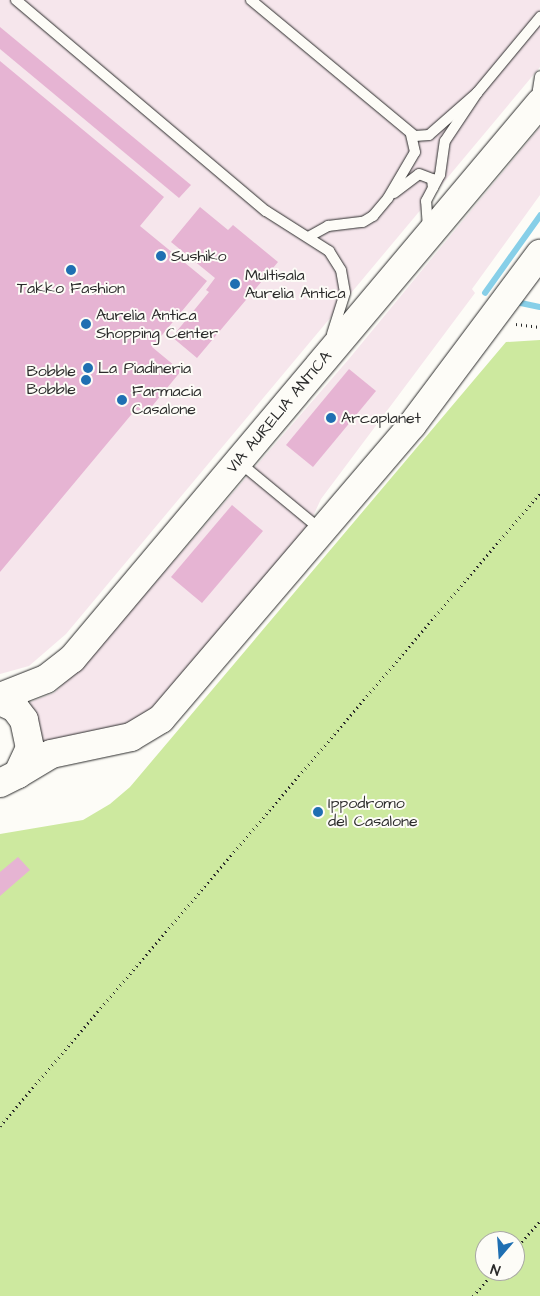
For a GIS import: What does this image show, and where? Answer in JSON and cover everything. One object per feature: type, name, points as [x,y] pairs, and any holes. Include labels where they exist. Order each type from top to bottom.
[{"type":"street","name":"VIA AURELIA ANTICA","points":[[0,697],[46,679],[72,659],[537,106]]},
{"type":"street","points":[[9,778],[51,754],[131,737],[161,719],[412,425],[540,254]]},
{"type":"street","points":[[0,701],[14,708],[30,733],[30,748],[9,778]]},
{"type":"lane","points":[[16,0],[266,210],[310,236],[336,260],[345,293],[340,316],[319,365]]},
{"type":"lane","points":[[251,0],[412,134],[420,137],[429,135],[477,93]]},
{"type":"lane","points":[[427,236],[426,205],[442,169],[444,141],[477,93],[540,17]]},
{"type":"lane","points":[[537,106],[540,76]]},
{"type":"lane","points":[[388,198],[415,152],[412,134]]},
{"type":"lane","points":[[310,236],[328,226],[368,220],[388,198],[420,174],[432,179],[433,188]]},
{"type":"lane","points":[[238,461],[323,531]]},
{"type":"path","points":[[0,1126],[540,493]]},
{"type":"path","points":[[525,1237],[540,1220]]},
{"type":"path","points":[[473,1296],[486,1281]]},
{"type":"shaded area","points":[[0,0],[540,0],[540,67],[66,634],[29,666],[0,674]]},
{"type":"shaded area","points":[[540,127],[540,195],[472,289],[475,293],[321,499],[302,540],[162,702],[135,724],[42,745],[30,702],[54,693],[103,643],[348,360]]},
{"type":"green space","name":"Ippodromo del Casalone","points":[[540,340],[540,1296],[0,1296],[0,834],[83,820],[110,804],[130,787],[506,342]]},
{"type":"building","points":[[0,27],[191,185],[179,198],[0,49]]},
{"type":"building","name":"Aurelia Antica Shopping Center","points":[[0,61],[164,197],[140,226],[207,281],[152,347],[181,371],[144,416],[136,409],[0,572]]},
{"type":"building","name":"Multisala Aurelia Antica","points":[[200,207],[228,230],[233,225],[278,262],[197,358],[172,337],[209,292],[206,290],[215,278],[171,242]]},
{"type":"building","name":"Arcaplanet","points":[[349,369],[376,391],[313,467],[286,445]]},
{"type":"building","points":[[232,505],[263,531],[202,603],[171,577]]},
{"type":"building","points":[[18,857],[30,870],[0,896],[0,872]]},
{"type":"waterway","points":[[485,293],[540,216]]},
{"type":"waterway","points":[[521,303],[540,307]]},
{"type":"place","name":"Sushiko","points":[[161,256]]},
{"type":"place","name":"Takko Fashion","points":[[71,270]]},
{"type":"place","name":"Multisala Aurelia Antica","points":[[235,284]]},
{"type":"place","name":"Aurelia Antica Shopping Center","points":[[86,324]]},
{"type":"place","name":"La Piadineria","points":[[88,368]]},
{"type":"place","name":"Bobble Bobble","points":[[86,380]]},
{"type":"place","name":"Farmacia Casalone","points":[[122,400]]},
{"type":"place","name":"Arcaplanet","points":[[331,418]]},
{"type":"place","name":"Ippodromo del Casalone","points":[[318,812]]}]
